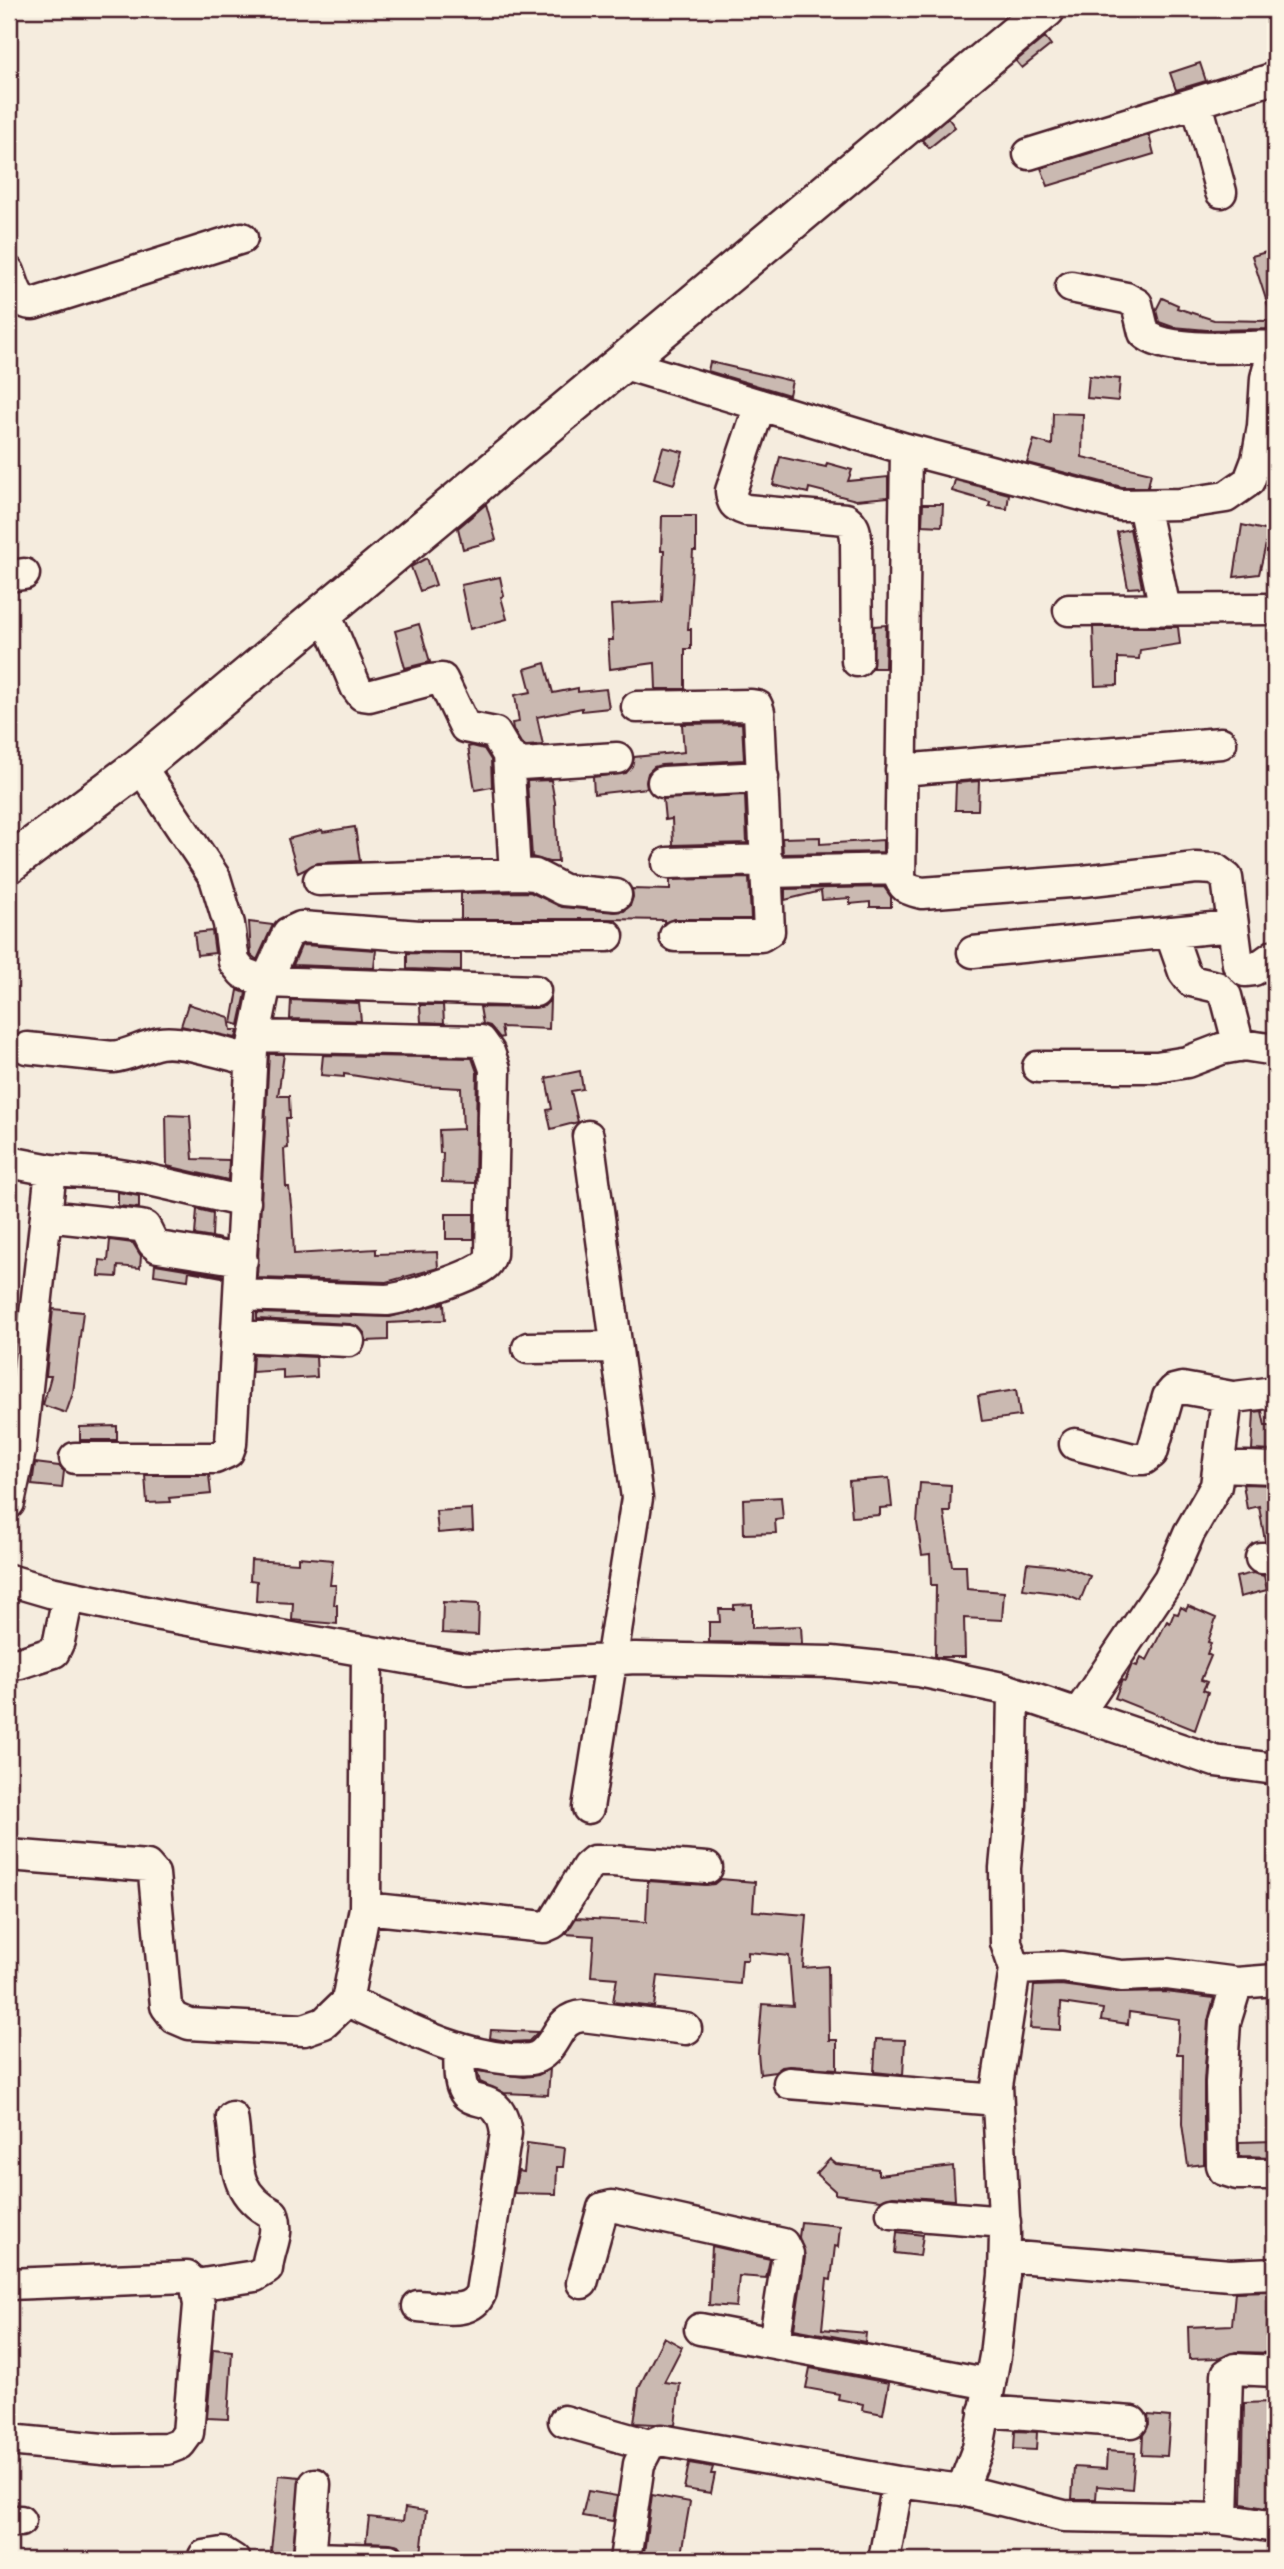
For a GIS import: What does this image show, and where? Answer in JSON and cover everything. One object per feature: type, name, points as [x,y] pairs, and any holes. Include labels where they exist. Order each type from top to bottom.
[{"type":"main road","points":[[9,864],[139,766],[1045,9]]},
{"type":"street","points":[[1030,154],[1275,78]]},
{"type":"street","points":[[1197,103],[1221,192]]},
{"type":"street","points":[[9,272],[20,298],[26,304],[33,304],[243,238]]},
{"type":"street","points":[[621,363],[906,449],[1121,505],[1180,503],[1226,497],[1249,481],[1257,460],[1263,426],[1266,378],[1275,345],[1205,348],[1182,346],[1155,339],[1144,333],[1137,304],[1126,298],[1071,287]]},
{"type":"street","points":[[760,405],[731,491],[732,501],[735,506],[746,510],[846,519],[851,523],[856,539],[857,661]]},
{"type":"street","points":[[906,449],[900,869],[903,885],[906,889],[922,893],[1083,881],[1196,868],[1215,869],[1227,878],[1238,964],[1245,971],[1255,970],[1275,955]]},
{"type":"street","points":[[1143,505],[1165,610]]},
{"type":"street","points":[[1069,610],[1275,609]]},
{"type":"street","points":[[324,611],[356,687],[362,695],[369,696],[442,679],[465,727],[495,733],[508,755],[521,764],[617,758]]},
{"type":"street","points":[[637,707],[757,706],[771,926],[766,934],[761,936],[675,936]]},
{"type":"street","points":[[901,770],[1221,743]]},
{"type":"street","points":[[508,755],[515,874]]},
{"type":"street","points":[[139,766],[215,877],[229,924],[234,962],[243,973],[266,982],[535,991]]},
{"type":"street","points":[[663,782],[763,778]]},
{"type":"street","points":[[668,863],[900,869]]},
{"type":"street","points":[[319,880],[535,875],[564,890],[616,895]]},
{"type":"street","points":[[973,952],[1232,926]]},
{"type":"street","points":[[75,1458],[215,1458],[228,1452],[231,1444],[238,1336],[253,1048],[266,982],[288,933],[301,927],[420,936],[608,936]]},
{"type":"street","points":[[1170,932],[1184,972],[1191,981],[1217,987],[1226,996],[1239,1046]]},
{"type":"street","points":[[27,1048],[113,1057],[125,1056],[158,1043],[173,1042],[253,1048],[481,1041],[489,1052],[495,1069],[491,1254],[486,1265],[400,1298],[387,1300],[240,1295]]},
{"type":"street","points":[[1038,1067],[1157,1067],[1187,1062],[1221,1049],[1239,1046],[1275,1051]]},
{"type":"street","points":[[588,1136],[637,1498],[589,1808]]},
{"type":"street","points":[[9,1162],[51,1170],[145,1179],[245,1202]]},
{"type":"street","points":[[9,1503],[20,1451],[51,1170]]},
{"type":"street","points":[[46,1216],[145,1227],[158,1247],[242,1260]]},
{"type":"street","points":[[238,1336],[349,1342]]},
{"type":"street","points":[[528,1348],[616,1347]]},
{"type":"street","points":[[1075,1444],[1133,1459],[1144,1459],[1152,1453],[1168,1397],[1174,1390],[1182,1388],[1232,1398]]},
{"type":"street","points":[[1077,1714],[1169,1579],[1189,1533],[1216,1486],[1227,1398],[1275,1392]]},
{"type":"street","points":[[1218,1466],[1275,1468]]},
{"type":"street","points":[[9,1580],[68,1596],[160,1615],[470,1669],[635,1658],[832,1662],[919,1671],[1013,1692],[1215,1761],[1275,1769]]},
{"type":"street","points":[[9,1664],[54,1652],[59,1641],[68,1596]]},
{"type":"street","points":[[9,1855],[147,1866],[154,1874],[166,2006],[175,2018],[189,2024],[304,2029],[324,2023],[347,2001],[365,1908],[367,1651]]},
{"type":"street","points":[[962,2490],[978,2448],[995,2356],[1004,2256],[1005,2222],[997,2086],[1015,1969],[1005,1931],[1005,1868],[1011,1805],[1013,1692]]},
{"type":"street","points":[[365,1908],[544,1927],[553,1923],[587,1867],[594,1861],[707,1868]]},
{"type":"street","points":[[1015,1969],[1062,1967],[1122,1976],[1167,1974],[1237,1983],[1275,1980]]},
{"type":"street","points":[[1237,1983],[1225,2022],[1221,2083],[1222,2165],[1224,2170],[1237,2175],[1275,2174]]},
{"type":"street","points":[[347,2001],[459,2049],[484,2056],[527,2060],[536,2058],[547,2050],[567,2020],[583,2016],[686,2029]]},
{"type":"street","points":[[418,2306],[464,2308],[477,2301],[481,2292],[506,2133],[504,2118],[496,2107],[467,2095],[461,2086],[459,2049]]},
{"type":"street","points":[[789,2083],[998,2100]]},
{"type":"street","points":[[196,2285],[255,2276],[267,2269],[268,2254],[278,2229],[273,2214],[259,2207],[243,2188],[237,2173],[232,2118]]},
{"type":"street","points":[[582,2283],[603,2208],[612,2206],[783,2244],[788,2254],[774,2343]]},
{"type":"street","points":[[892,2213],[1005,2222]]},
{"type":"street","points":[[1004,2256],[1230,2275],[1275,2273]]},
{"type":"street","points":[[9,2284],[187,2277],[196,2285],[199,2305],[187,2433],[180,2444],[167,2449],[113,2450],[9,2440]]},
{"type":"street","points":[[700,2329],[774,2343],[987,2397],[1132,2422]]},
{"type":"street","points":[[1223,2519],[1227,2374],[1235,2369],[1275,2371]]},
{"type":"street","points":[[564,2421],[649,2445],[661,2440],[898,2482],[962,2490],[1064,2516],[1223,2519],[1275,2527]]},
{"type":"street","points":[[625,2560],[639,2464],[649,2445]]},
{"type":"street","points":[[884,2560],[898,2482]]},
{"type":"street","points":[[315,2484],[309,2559],[389,2560]]},
{"type":"street","points":[[204,2556],[223,2553],[234,2560]]},
{"type":"building","points":[[1045,37],[1051,45],[1022,68],[1016,61]]},
{"type":"building","points":[[1200,63],[1206,81],[1176,90],[1170,73]]},
{"type":"building","points":[[948,118],[955,127],[929,148],[922,140]]},
{"type":"building","points":[[1149,135],[1154,154],[1048,186],[1041,168]]},
{"type":"building","points":[[1270,251],[1275,270],[1275,318],[1272,318],[1252,256]]},
{"type":"building","points":[[1162,298],[1178,305],[1177,308],[1214,320],[1268,321],[1267,329],[1207,330],[1173,327],[1159,322],[1156,310]]},
{"type":"building","points":[[710,362],[792,381],[789,395],[708,371]]},
{"type":"building","points":[[1089,376],[1120,379],[1118,401],[1087,398]]},
{"type":"building","points":[[1053,413],[1083,414],[1082,457],[1151,473],[1148,487],[1122,487],[1027,463],[1034,440],[1052,445]]},
{"type":"building","points":[[663,447],[683,452],[674,484],[654,478]]},
{"type":"building","points":[[780,457],[826,467],[827,463],[852,470],[848,481],[888,477],[888,497],[856,500],[809,488],[808,493],[773,485]]},
{"type":"building","points":[[955,480],[1009,494],[1007,509],[989,506],[990,502],[952,491]]},
{"type":"building","points":[[486,504],[496,540],[463,549],[458,528]]},
{"type":"building","points":[[923,504],[943,504],[942,526],[922,525]]},
{"type":"building","points":[[662,516],[696,516],[696,551],[693,551],[688,629],[691,629],[691,649],[685,649],[685,689],[656,689],[655,663],[610,669],[608,640],[613,640],[611,605],[662,602]]},
{"type":"building","points":[[1242,525],[1269,531],[1259,574],[1234,577]]},
{"type":"building","points":[[1130,529],[1142,587],[1128,588],[1117,532]]},
{"type":"building","points":[[427,558],[436,585],[420,591],[411,567]]},
{"type":"building","points":[[500,577],[504,596],[501,597],[507,619],[470,629],[461,585]]},
{"type":"building","points":[[419,624],[430,662],[405,668],[395,631]]},
{"type":"building","points":[[886,625],[885,668],[873,668],[874,626]]},
{"type":"building","points":[[1093,627],[1178,627],[1180,644],[1140,650],[1139,659],[1118,658],[1118,685],[1095,686]]},
{"type":"building","points":[[545,663],[553,693],[578,688],[578,692],[606,689],[609,708],[582,711],[582,708],[537,717],[543,745],[526,746],[521,743],[513,729],[512,723],[519,722],[515,695],[531,692],[525,669]]},
{"type":"building","points":[[742,723],[744,760],[661,765],[648,773],[647,788],[594,794],[593,777],[626,773],[632,766],[634,757],[684,752],[682,724]]},
{"type":"building","points":[[468,747],[484,749],[491,760],[492,787],[475,790]]},
{"type":"building","points":[[551,780],[555,802],[558,862],[532,857],[527,781]]},
{"type":"building","points":[[979,781],[978,810],[955,810],[956,783]]},
{"type":"building","points":[[745,795],[747,843],[673,845],[672,819],[665,820],[663,799]]},
{"type":"building","points":[[355,827],[360,861],[318,863],[298,873],[288,839],[322,830]]},
{"type":"building","points":[[820,837],[820,844],[883,840],[883,852],[783,854],[782,838]]},
{"type":"building","points":[[749,878],[751,919],[675,919],[664,923],[664,920],[461,919],[461,893],[530,892],[562,907],[615,912],[624,911],[630,906],[632,889],[670,890],[670,880]]},
{"type":"building","points":[[884,887],[891,897],[891,907],[870,907],[870,902],[850,904],[850,898],[822,900],[821,891],[785,900],[785,889]]},
{"type":"building","points":[[249,922],[273,925],[257,960],[251,955]]},
{"type":"building","points":[[212,931],[215,953],[197,955],[194,933]]},
{"type":"building","points":[[301,946],[376,950],[374,968],[293,965]]},
{"type":"building","points":[[407,953],[461,954],[461,971],[407,969]]},
{"type":"building","points":[[238,990],[246,993],[239,1025],[232,1023]]},
{"type":"building","points":[[291,1000],[359,1003],[361,1021],[290,1019]]},
{"type":"building","points":[[550,1000],[549,1029],[501,1027],[503,1037],[500,1038],[490,1026],[483,1024],[480,1007],[534,1008],[544,1006]]},
{"type":"building","points":[[188,1004],[229,1017],[231,1030],[238,1030],[236,1038],[181,1026]]},
{"type":"building","points":[[420,1005],[443,1005],[444,1023],[421,1022]]},
{"type":"building","points":[[269,1054],[284,1054],[278,1096],[289,1096],[290,1118],[286,1118],[288,1148],[284,1149],[294,1254],[376,1249],[376,1254],[437,1252],[438,1268],[386,1282],[257,1278]]},
{"type":"building","points":[[323,1055],[472,1058],[477,1072],[475,1183],[442,1182],[443,1153],[440,1153],[439,1130],[463,1129],[461,1088],[422,1086],[344,1074],[344,1077],[321,1075]]},
{"type":"building","points":[[580,1071],[583,1089],[571,1091],[578,1122],[551,1129],[547,1110],[552,1109],[546,1078]]},
{"type":"building","points":[[166,1115],[190,1116],[193,1159],[229,1160],[228,1180],[167,1166]]},
{"type":"building","points":[[118,1192],[139,1196],[139,1208],[118,1206]]},
{"type":"building","points":[[197,1209],[213,1213],[212,1237],[224,1240],[195,1235]]},
{"type":"building","points":[[446,1214],[474,1214],[474,1239],[446,1239]]},
{"type":"building","points":[[110,1240],[133,1243],[141,1256],[140,1268],[118,1266],[117,1277],[99,1276],[100,1260],[108,1261]]},
{"type":"building","points":[[155,1264],[222,1277],[189,1271],[188,1280],[154,1275]]},
{"type":"building","points":[[444,1303],[445,1320],[388,1323],[388,1340],[366,1341],[365,1334],[359,1327],[350,1324],[257,1319],[257,1313],[390,1317]]},
{"type":"building","points":[[53,1309],[83,1312],[73,1393],[66,1413],[43,1405],[51,1376],[46,1376]]},
{"type":"building","points":[[253,1354],[316,1357],[317,1377],[283,1379],[283,1370],[252,1372]]},
{"type":"building","points":[[1016,1390],[1020,1416],[982,1421],[978,1396]]},
{"type":"building","points":[[1262,1411],[1265,1426],[1275,1426],[1275,1451],[1252,1450],[1254,1412]]},
{"type":"building","points":[[117,1426],[117,1440],[80,1440],[80,1427]]},
{"type":"building","points":[[35,1463],[59,1466],[64,1471],[62,1488],[32,1485]]},
{"type":"building","points":[[145,1475],[209,1475],[211,1494],[169,1498],[170,1502],[147,1503]]},
{"type":"building","points":[[889,1478],[892,1507],[880,1508],[880,1515],[852,1517],[849,1481]]},
{"type":"building","points":[[920,1483],[951,1485],[950,1512],[944,1512],[952,1566],[966,1566],[967,1589],[1004,1592],[1002,1620],[964,1618],[965,1657],[935,1657],[936,1585],[931,1585],[930,1554],[922,1555],[917,1523]]},
{"type":"building","points":[[1243,1484],[1275,1485],[1275,1541],[1265,1541],[1259,1506],[1247,1509]]},
{"type":"building","points":[[781,1497],[783,1519],[775,1520],[776,1533],[744,1534],[743,1499]]},
{"type":"building","points":[[472,1509],[473,1530],[438,1533],[436,1511]]},
{"type":"building","points":[[298,1557],[333,1560],[330,1585],[336,1585],[334,1605],[337,1605],[337,1624],[292,1620],[293,1603],[256,1601],[257,1581],[250,1580],[251,1560],[298,1563]]},
{"type":"building","points":[[1027,1563],[1067,1567],[1090,1576],[1080,1601],[1064,1594],[1023,1589]]},
{"type":"building","points":[[1253,1573],[1264,1576],[1267,1590],[1240,1597],[1236,1577]]},
{"type":"building","points":[[443,1602],[479,1604],[478,1635],[442,1633]]},
{"type":"building","points":[[752,1604],[752,1628],[801,1626],[802,1644],[709,1642],[709,1622],[720,1622],[719,1609],[734,1609],[734,1605]]},
{"type":"building","points":[[1188,1606],[1216,1618],[1208,1642],[1211,1643],[1207,1654],[1211,1656],[1201,1680],[1207,1682],[1203,1690],[1208,1692],[1195,1730],[1115,1698],[1132,1664],[1137,1666],[1141,1657],[1147,1660],[1167,1621],[1170,1623],[1174,1613],[1178,1614],[1181,1607],[1186,1610]]},
{"type":"building","points":[[720,1879],[755,1882],[753,1911],[807,1915],[803,1968],[828,1966],[829,2040],[837,2040],[837,2069],[790,2066],[760,2074],[758,2053],[762,2004],[793,2006],[789,1956],[748,1952],[748,1960],[742,1960],[740,1984],[658,1976],[654,2007],[613,2002],[617,1978],[591,1976],[594,1936],[566,1934],[576,1918],[646,1922],[648,1881],[706,1885],[714,1884]]},
{"type":"building","points":[[1061,1985],[1120,1993],[1166,1992],[1214,1998],[1208,2021],[1204,2082],[1204,2164],[1188,2166],[1182,2124],[1183,2054],[1177,2054],[1179,2019],[1129,2012],[1128,2024],[1101,2020],[1103,2009],[1061,2003],[1060,2030],[1030,2028],[1034,1986]]},
{"type":"building","points":[[491,2030],[538,2032],[529,2041],[511,2042],[490,2038]]},
{"type":"building","points":[[876,2039],[905,2040],[903,2075],[874,2072]]},
{"type":"building","points":[[550,2069],[548,2095],[504,2093],[480,2082],[477,2071],[524,2077],[538,2075]]},
{"type":"building","points":[[1275,2141],[1275,2157],[1239,2156],[1239,2142]]},
{"type":"building","points":[[527,2143],[565,2148],[563,2167],[557,2167],[556,2194],[514,2193],[518,2171],[524,2172]]},
{"type":"building","points":[[830,2159],[836,2164],[878,2169],[878,2175],[953,2166],[955,2200],[893,2196],[881,2200],[835,2194],[816,2174]]},
{"type":"building","points":[[801,2222],[840,2226],[831,2280],[827,2279],[822,2329],[866,2333],[865,2342],[794,2329],[805,2257],[799,2237]]},
{"type":"building","points":[[897,2232],[923,2235],[920,2256],[895,2253]]},
{"type":"building","points":[[712,2246],[770,2259],[766,2278],[739,2276],[736,2307],[709,2305]]},
{"type":"building","points":[[1270,2291],[1267,2330],[1275,2330],[1275,2353],[1236,2352],[1220,2358],[1189,2359],[1188,2327],[1232,2325],[1235,2292]]},
{"type":"building","points":[[664,2337],[682,2347],[664,2382],[680,2384],[675,2425],[634,2423],[639,2387]]},
{"type":"building","points":[[213,2349],[232,2351],[228,2419],[207,2418]]},
{"type":"building","points":[[810,2368],[889,2383],[883,2414],[862,2410],[863,2404],[838,2399],[839,2394],[806,2388]]},
{"type":"building","points":[[1271,2402],[1271,2509],[1242,2504],[1244,2403]]},
{"type":"building","points":[[1148,2415],[1170,2417],[1167,2456],[1142,2455],[1143,2435],[1149,2424]]},
{"type":"building","points":[[1015,2431],[1037,2432],[1036,2450],[1014,2449]]},
{"type":"building","points":[[1107,2451],[1135,2453],[1132,2489],[1097,2486],[1096,2499],[1072,2499],[1074,2467],[1106,2469]]},
{"type":"building","points":[[689,2463],[713,2467],[711,2474],[715,2474],[711,2493],[684,2489]]},
{"type":"building","points":[[279,2475],[300,2477],[292,2560],[270,2560]]},
{"type":"building","points":[[588,2491],[617,2496],[613,2521],[582,2516]]},
{"type":"building","points":[[652,2495],[690,2502],[680,2560],[643,2560]]},
{"type":"building","points":[[405,2508],[426,2511],[421,2554],[405,2552],[399,2545],[390,2543],[366,2542],[369,2517],[403,2521]]}]
